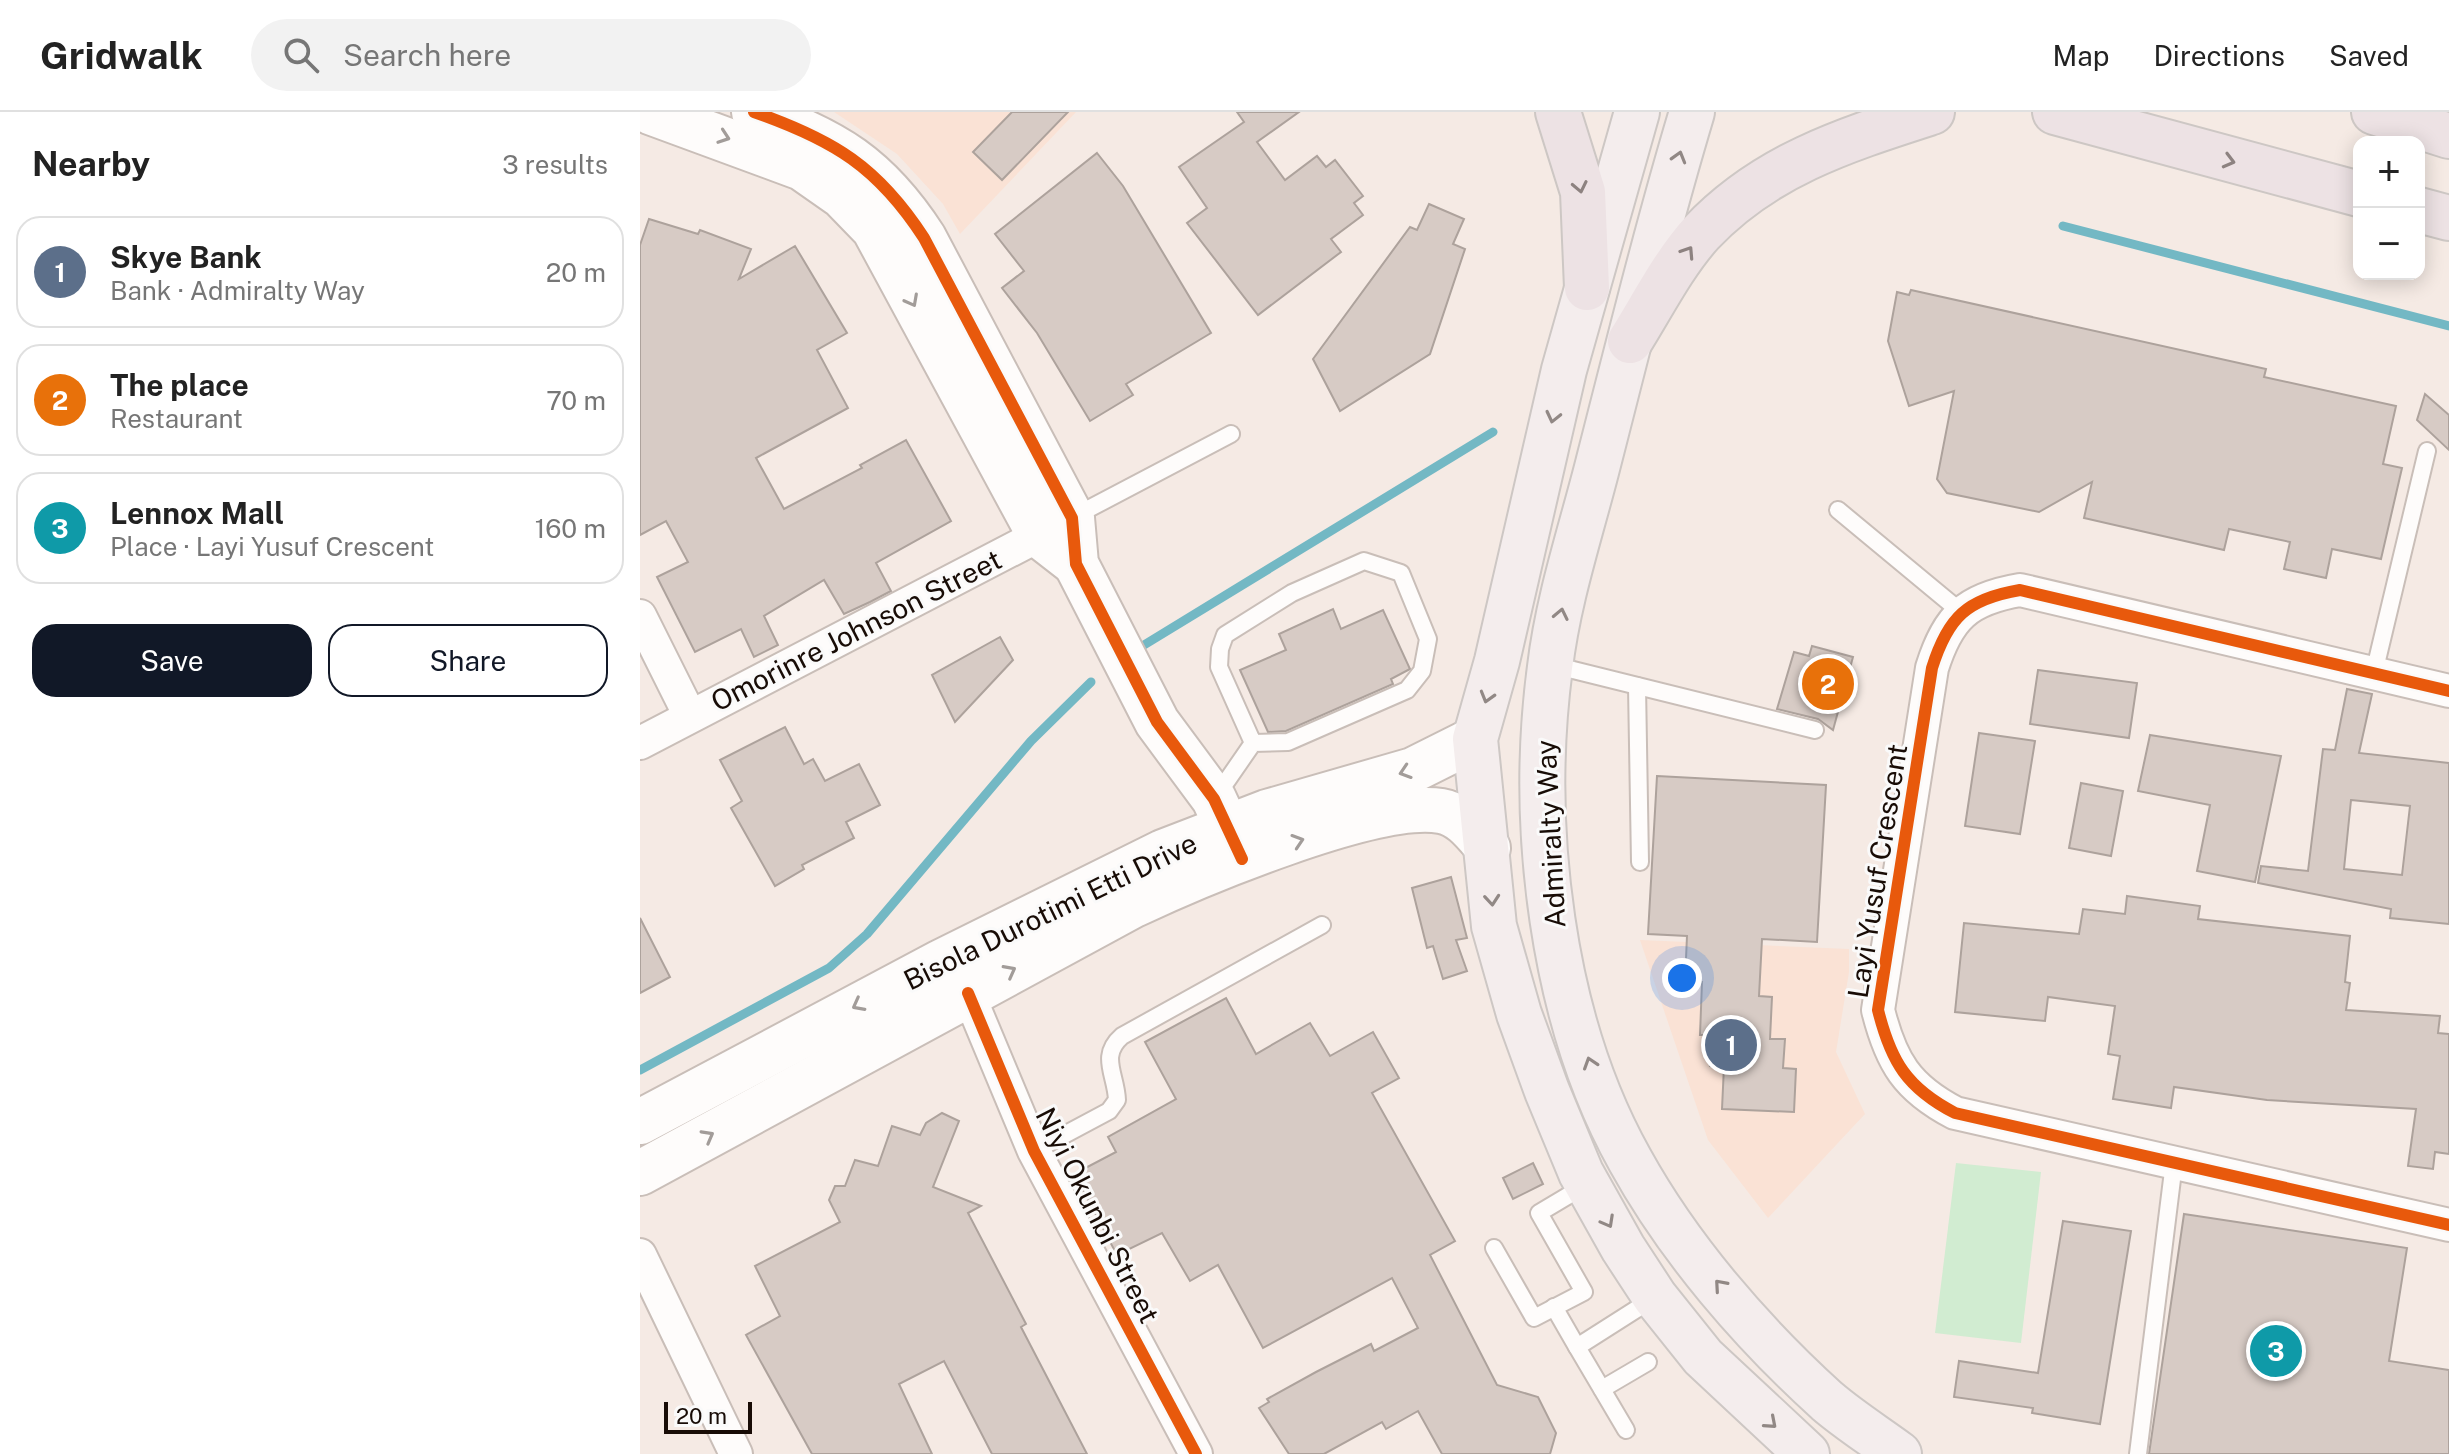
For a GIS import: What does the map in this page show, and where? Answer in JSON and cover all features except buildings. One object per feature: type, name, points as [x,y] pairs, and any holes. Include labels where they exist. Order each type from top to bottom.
[{"type":"highway","points":[[1558,112],[1583,192],[1587,288]]},
{"type":"highway","points":[[1625,360],[1699,235],[1741,195],[1793,162],[1932,112]]},
{"type":"highway","points":[[2055,112],[2353,192]]},
{"type":"highway","points":[[2374,112],[2449,136]]},
{"type":"highway","points":[[2425,212],[2449,218]]},
{"type":"main road","points":[[650,112],[802,168],[842,196],[874,229],[1056,527],[1157,722],[1228,828]]},
{"type":"main road","points":[[754,112],[787,124],[851,157],[899,199],[924,238],[1056,527]]},
{"type":"main road","name":"Admiralty Way","points":[[1637,112],[1564,370],[1497,661],[1475,739],[1494,926],[1519,1014],[1587,1185],[1655,1297],[1703,1357],[1807,1454]]},
{"type":"main road","name":"Admiralty Way","points":[[1692,112],[1625,360],[1550,664],[1543,737],[1543,816],[1550,905],[1558,953],[1598,1088],[1628,1157],[1664,1217],[1771,1344],[1829,1402],[1899,1454]]},
{"type":"main road","points":[[1564,370],[1625,360]]},
{"type":"main road","name":"Bisola Durotimi Etti Drive","points":[[640,1122],[941,962],[1163,852],[1228,828],[1413,770],[1475,739]]},
{"type":"main road","points":[[640,1173],[1134,905],[1228,828],[1410,809],[1444,811],[1465,823],[1488,848]]},
{"type":"street","name":"Omorinre Johnson Street","points":[[640,743],[1056,527]]},
{"type":"street","name":"Layi Yusuf Crescent","points":[[2449,691],[2020,590],[1987,596],[1961,612],[1941,638],[1932,668],[1878,1010],[1886,1043],[1904,1076],[1928,1099],[1955,1113],[2449,1225]]},
{"type":"street","points":[[640,616],[690,716]]},
{"type":"street","name":"Niyi Okunbi Street","points":[[968,993],[1034,1151],[1196,1454]]},
{"type":"street","points":[[640,1255],[736,1454]]},
{"type":"lane","points":[[1056,527],[1231,434]]},
{"type":"lane","points":[[2374,673],[2427,451]]},
{"type":"lane","points":[[1838,510],[1961,612]]},
{"type":"lane","points":[[1228,828],[1253,743],[1219,667],[1225,635],[1292,593],[1364,561],[1401,573],[1428,639],[1422,671],[1407,690],[1288,742],[1253,743]]},
{"type":"lane","points":[[1550,664],[1815,730]]},
{"type":"lane","points":[[1637,686],[1640,862]]},
{"type":"lane","points":[[1034,1151],[1109,1111],[1117,1100],[1109,1058],[1111,1045],[1122,1036],[1322,925]]},
{"type":"lane","points":[[2138,1454],[2174,1163]]},
{"type":"lane","points":[[1494,1248],[1534,1318],[1584,1292],[1539,1213],[1587,1185]]},
{"type":"lane","points":[[1577,1347],[1655,1297]]},
{"type":"lane","points":[[1554,1307],[1626,1430]]},
{"type":"lane","points":[[1602,1389],[1648,1362]]},
{"type":"shaded area","points":[[834,112],[1076,112],[960,234],[943,204],[897,154]]},
{"type":"shaded area","points":[[1640,940],[1849,949],[1849,972],[1836,1052],[1865,1114],[1768,1218],[1708,1140]]},
{"type":"green space","points":[[1956,1163],[2041,1172],[2021,1343],[1935,1333]]},
{"type":"waterway","points":[[2063,226],[2449,326]]},
{"type":"waterway","points":[[1144,645],[1493,432]]},
{"type":"waterway","points":[[640,1070],[829,968],[867,934],[1031,741],[1091,682]]},
{"type":"cycle path","points":[[754,112],[831,145],[852,159],[889,192],[924,238],[1072,518],[1076,564],[1157,722],[1214,799],[1242,859]]},
{"type":"cycle path","points":[[2449,691],[2020,590],[1973,605],[1953,623],[1932,668],[1878,1010],[1889,1045],[1903,1072],[1925,1094],[1955,1113],[2449,1225]]},
{"type":"cycle path","points":[[968,993],[1034,1151],[1196,1454]]},
{"type":"place","name":"The place","points":[[1828,684]]},
{"type":"place","name":"Skye Bank","points":[[1731,1045]]},
{"type":"place","name":"Lennox Mall","points":[[2276,1351]]}]
